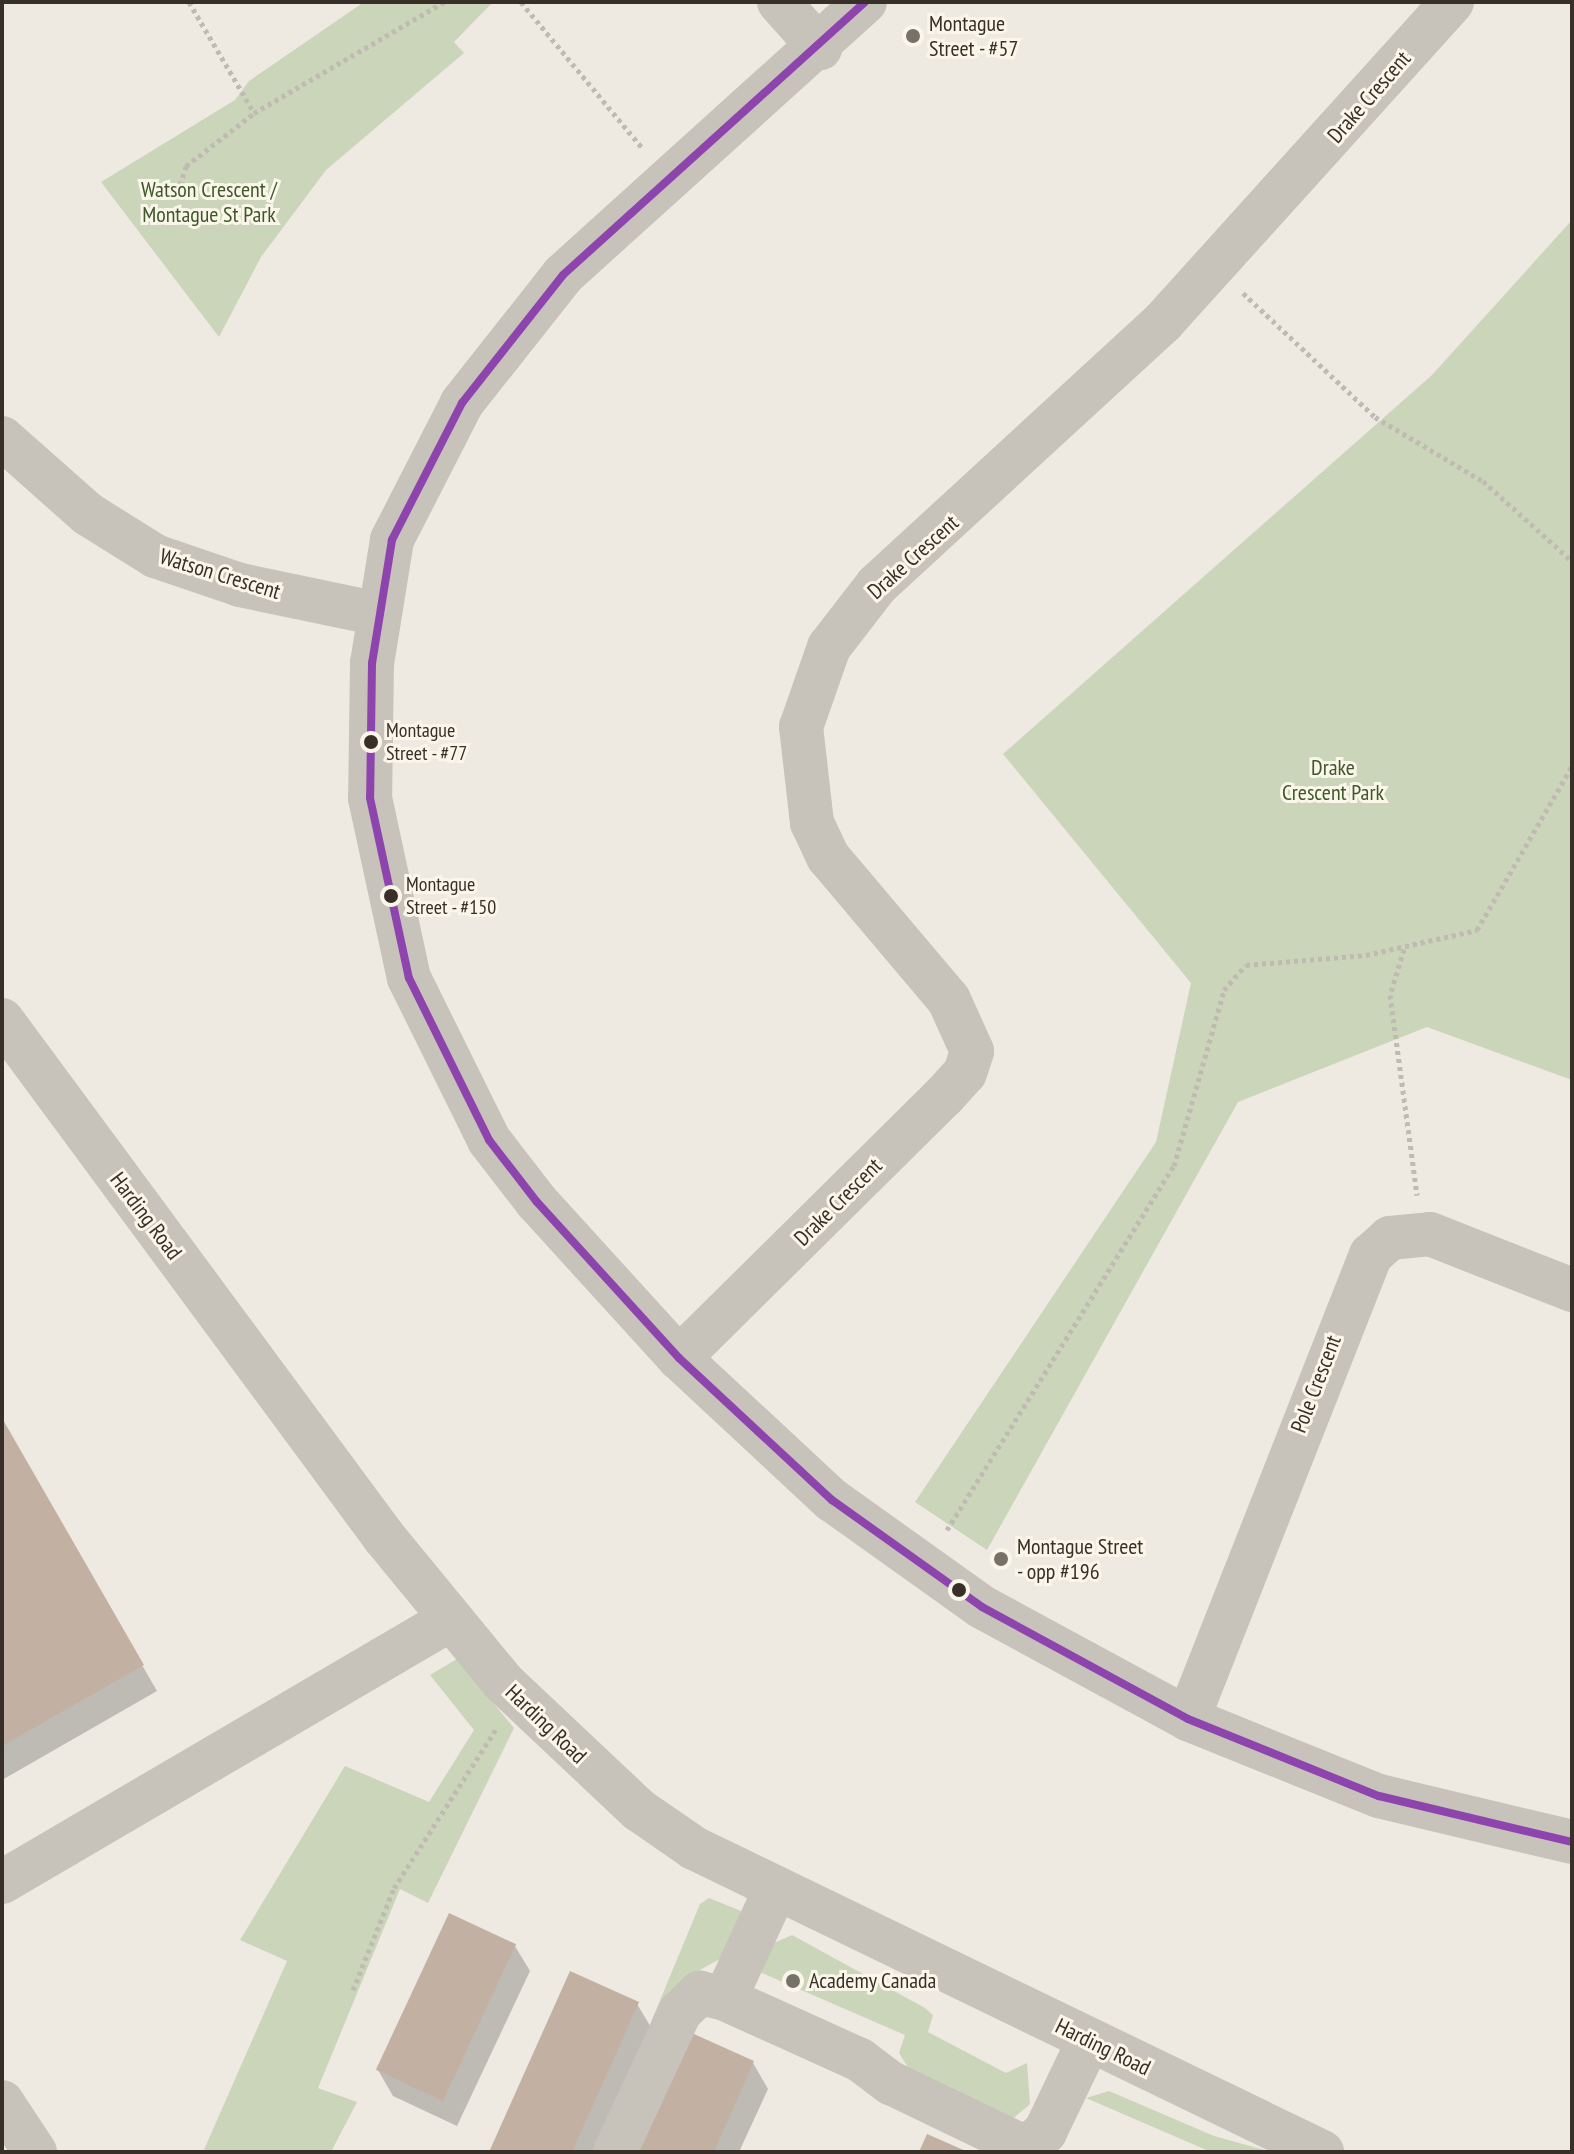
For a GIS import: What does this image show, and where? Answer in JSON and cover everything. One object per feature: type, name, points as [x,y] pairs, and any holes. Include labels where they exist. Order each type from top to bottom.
[{"type":"street","points":[[779,2],[820,48]]},
{"type":"street","points":[[865,2],[820,48],[563,275],[462,403],[392,540],[379,614],[370,798],[409,978],[489,1140],[679,1358],[782,1457],[919,1564],[1086,1668],[1188,1719],[1379,1796],[1572,1842]]},
{"type":"street","name":"Drake Crescent","points":[[679,1358],[944,1096],[965,1073],[972,1051],[949,1000],[828,857],[812,823],[801,727],[829,647],[877,585],[1163,322],[1452,2]]},
{"type":"street","name":"Watson Crescent","points":[[2,438],[88,514],[155,556],[240,585],[379,614]]},
{"type":"street","name":"Harding Road","points":[[2,1020],[451,1619],[520,1698],[639,1810],[694,1848],[1322,2152]]},
{"type":"street","name":"Pole Crescent","points":[[1188,1719],[1371,1255],[1390,1238],[1430,1234],[1572,1290]]},
{"type":"street","points":[[2,1882],[451,1619]]},
{"type":"street","points":[[725,1999],[776,1888]]},
{"type":"street","points":[[615,2152],[672,2023],[700,1993],[725,1999],[1030,2150],[1045,2132],[1089,2040]]},
{"type":"street","points":[[2,2102],[35,2152]]},
{"type":"path","points":[[189,2],[254,113]]},
{"type":"path","points":[[180,185],[186,166],[254,113],[444,2]]},
{"type":"path","points":[[521,2],[646,153]]},
{"type":"path","points":[[1242,293],[1375,417],[1483,481],[1572,561]]},
{"type":"path","points":[[947,1530],[1174,1166],[1224,990],[1246,965],[1404,949],[1477,930],[1489,919],[1572,766]]},
{"type":"path","points":[[1404,949],[1390,995],[1418,1199]]},
{"type":"path","points":[[353,1990],[394,1888],[520,1698]]},
{"type":"green space","name":"Watson Crescent / Montague St Park","points":[[364,2],[493,2],[454,42],[464,53],[326,170],[261,257],[219,337],[101,182],[235,100],[249,81]]},
{"type":"green space","name":"Drake Crescent Park","points":[[1572,220],[1572,1080],[1427,1027],[1238,1102],[987,1550],[915,1502],[1156,1142],[1191,983],[1003,754],[1432,375]]},
{"type":"green space","points":[[457,1659],[514,1728],[428,1903],[400,1889],[318,2088],[357,2102],[331,2152],[203,2152],[287,1961],[240,1940],[345,1766],[429,1802],[474,1730],[430,1675]]},
{"type":"green space","points":[[709,1898],[741,1911],[742,1924],[727,1955],[700,1970],[651,2022],[700,1904]]},
{"type":"green space","points":[[792,1935],[925,2008],[933,2015],[928,2032],[1006,2073],[1027,2063],[1030,2104],[1010,2121],[909,2069],[899,2053],[905,2035],[755,1970],[774,1943]]},
{"type":"green space","points":[[1109,2091],[1214,2136],[1272,2152],[1211,2152],[1086,2098]]},
{"type":"building","points":[[2,1418],[144,1665],[2,1746]]},
{"type":"building","points":[[449,1913],[516,1944],[443,2101],[376,2070]]},
{"type":"building","points":[[570,1971],[639,2002],[572,2152],[489,2152]]},
{"type":"building","points":[[685,2030],[754,2061],[714,2152],[631,2152]]},
{"type":"building","points":[[927,2134],[968,2152],[919,2152]]},
{"type":"transit line","points":[[865,2],[563,275],[462,403],[392,540],[372,663],[370,798],[409,978],[489,1140],[537,1202],[679,1358],[832,1500],[982,1607],[1188,1719],[1379,1796],[1572,1842]]},
{"type":"place","name":"Montague Street - #57","points":[[913,36]]},
{"type":"place","name":"Montague Street - #77","points":[[371,742]]},
{"type":"place","name":"Montague Street - #150","points":[[391,896]]},
{"type":"place","name":"Montague Street - opp #196","points":[[1001,1559]]},
{"type":"place","name":"Academy Canada","points":[[793,1981]]}]
